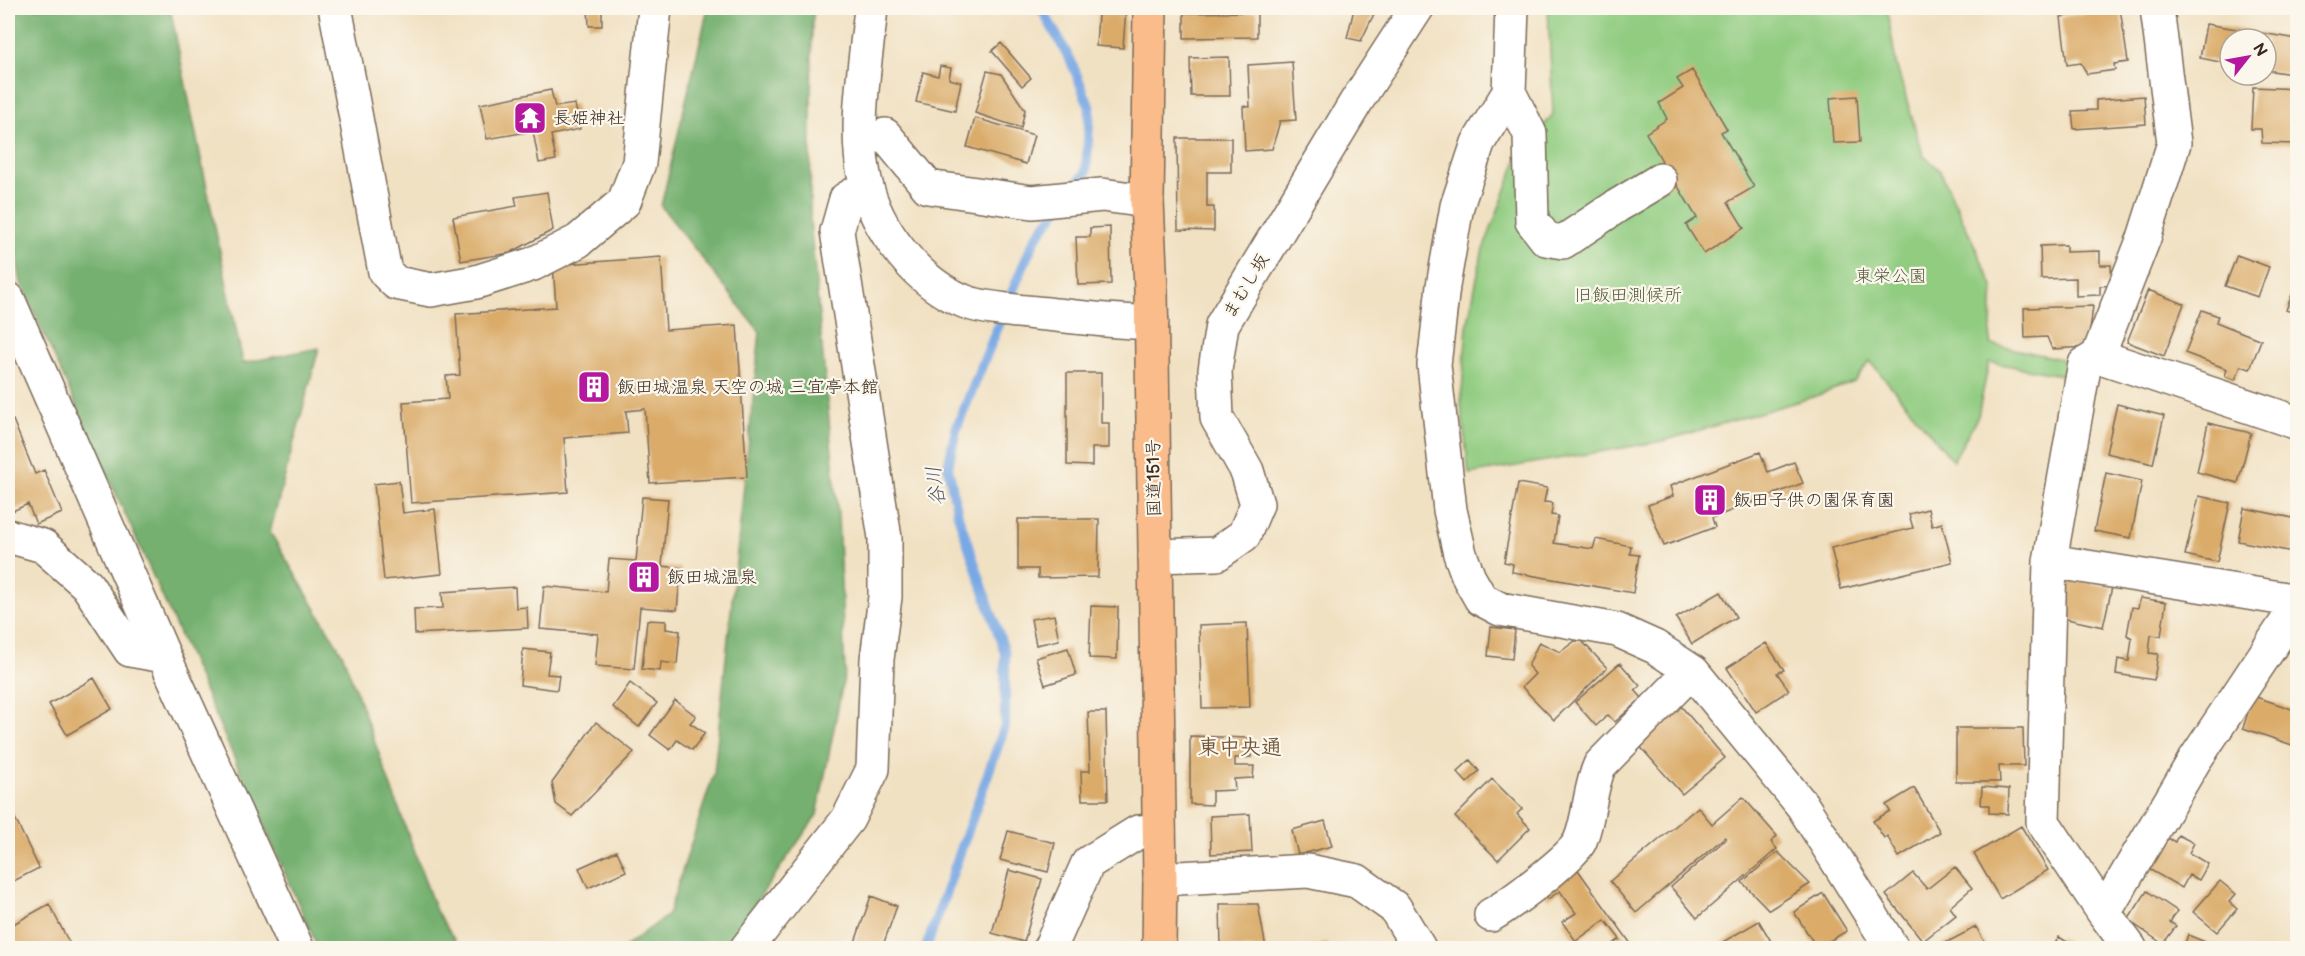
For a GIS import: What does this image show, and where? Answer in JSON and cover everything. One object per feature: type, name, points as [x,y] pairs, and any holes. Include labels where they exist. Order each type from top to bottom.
[{"type":"highway","name":"国道151号","points":[[1150,8],[1147,201],[1152,322],[1159,948]]},
{"type":"street","points":[[336,12],[386,272],[396,284],[431,290],[476,282],[533,264],[578,241],[624,202],[639,163],[655,8]]},
{"type":"street","points":[[871,8],[860,127],[866,187],[873,208],[912,267],[935,286],[967,303],[1038,313],[1129,322],[1152,322]]},
{"type":"street","name":"まむし坂","points":[[1155,556],[1217,554],[1244,535],[1257,504],[1247,471],[1217,418],[1215,370],[1222,325],[1356,102],[1418,8]]},
{"type":"street","points":[[1512,8],[1509,92],[1530,134],[1532,221],[1546,240],[1563,242],[1660,180]]},
{"type":"street","points":[[2123,946],[2104,913],[2043,822],[2050,561],[2085,364],[2098,356],[2144,238],[2174,143],[2157,8]]},
{"type":"street","points":[[1509,92],[1478,143],[1457,206],[1443,286],[1434,365],[1449,510],[1460,554],[1469,578],[1481,599],[1500,609],[1617,630],[1655,647],[1693,672],[1802,805],[1892,948]]},
{"type":"street","points":[[885,135],[928,187],[1032,202],[1102,195],[1147,201]]},
{"type":"street","points":[[747,948],[848,819],[873,769],[877,659],[885,597],[885,538],[837,231],[846,199],[866,187]]},
{"type":"street","points":[[8,299],[164,656],[297,948]]},
{"type":"street","points":[[2098,356],[2298,423]]},
{"type":"street","points":[[8,536],[43,546],[87,585],[130,650],[164,656]]},
{"type":"street","points":[[2050,561],[2298,602],[2194,761],[2104,913]]},
{"type":"street","points":[[1491,915],[1510,904],[1579,844],[1587,819],[1595,775],[1600,765],[1693,672]]},
{"type":"street","points":[[1050,948],[1088,863],[1138,832],[1159,831]]},
{"type":"street","points":[[1160,879],[1308,871],[1357,881],[1395,908],[1419,948]]},
{"type":"green space","points":[[8,8],[170,8],[243,363],[319,348],[270,532],[343,655],[436,911],[460,948],[318,948],[21,283],[8,203]]},
{"type":"green space","points":[[708,8],[814,8],[810,220],[838,515],[845,672],[817,815],[724,948],[623,948],[668,915],[714,773],[760,332],[661,206]]},
{"type":"green space","name":"旧飯田測候所","points":[[1548,8],[1887,8],[1896,64],[1923,155],[1940,170],[1993,286],[1990,344],[2085,364],[2082,379],[1989,362],[1978,416],[1953,461],[1870,361],[1854,382],[1813,397],[1663,441],[1469,474],[1461,404],[1467,327],[1482,253],[1517,160],[1553,114]]},
{"type":"building","points":[[588,8],[602,8],[602,26],[589,26]]},
{"type":"building","points":[[1074,8],[1126,8],[1123,48],[1096,46],[1098,14],[1074,12]]},
{"type":"building","points":[[2120,8],[2128,62],[2114,64],[2115,70],[2087,74],[2081,63],[2067,65],[2061,17]]},
{"type":"building","points":[[1354,9],[1374,14],[1361,41],[1347,38]]},
{"type":"building","points":[[1257,12],[1257,37],[1184,38],[1184,13]]},
{"type":"building","points":[[2206,24],[2224,27],[2218,27],[2218,62],[2200,58]]},
{"type":"building","points":[[2278,36],[2298,39],[2298,75],[2278,72]]},
{"type":"building","points":[[1001,43],[1031,78],[1022,86],[992,51]]},
{"type":"building","points":[[1229,57],[1230,96],[1191,96],[1190,58]]},
{"type":"building","points":[[1292,62],[1296,120],[1280,121],[1272,149],[1245,151],[1243,106],[1250,107],[1248,65]]},
{"type":"building","points":[[940,66],[951,68],[949,79],[961,82],[955,111],[916,102],[923,72],[938,76]]},
{"type":"building","name":"旧飯田測候所","points":[[1692,70],[1727,129],[1721,132],[1754,187],[1728,202],[1744,228],[1704,254],[1686,225],[1697,218],[1676,183],[1665,189],[1652,167],[1662,161],[1646,133],[1667,119],[1659,103],[1683,88],[1677,79]]},
{"type":"building","points":[[987,71],[1001,74],[1025,110],[1021,128],[975,113]]},
{"type":"building","points":[[2253,87],[2298,89],[2298,144],[2262,143],[2261,129],[2251,129]]},
{"type":"building","name":"長姫神社","points":[[551,90],[555,107],[575,104],[580,129],[551,135],[556,160],[539,163],[533,131],[487,139],[480,104]]},
{"type":"building","points":[[1857,96],[1860,142],[1833,143],[1830,98]]},
{"type":"building","points":[[2144,96],[2146,124],[2074,129],[2072,111],[2096,110],[2096,100]]},
{"type":"building","points":[[975,118],[1034,135],[1026,164],[967,147]]},
{"type":"building","points":[[1177,138],[1231,138],[1231,172],[1207,172],[1207,207],[1214,207],[1214,231],[1178,230]]},
{"type":"building","points":[[547,192],[553,230],[510,253],[461,261],[453,217],[517,206],[515,197]]},
{"type":"building","points":[[1110,227],[1111,284],[1078,285],[1076,237],[1090,237],[1090,228]]},
{"type":"building","points":[[2066,245],[2066,252],[2100,251],[2100,265],[2111,265],[2112,285],[2100,286],[2100,295],[2076,296],[2076,278],[2041,279],[2040,246]]},
{"type":"building","points":[[2237,255],[2269,267],[2258,297],[2225,286]]},
{"type":"building","name":"飯田城温泉 天空の城 三宜亭本館","points":[[661,257],[666,330],[737,325],[747,477],[650,483],[645,409],[626,411],[628,433],[564,438],[568,492],[411,503],[403,402],[448,399],[446,376],[460,375],[456,314],[556,307],[553,265]]},
{"type":"building","points":[[2298,280],[2298,314],[2286,310]]},
{"type":"building","points":[[2148,290],[2184,304],[2164,356],[2127,342]]},
{"type":"building","points":[[2093,306],[2088,347],[2052,349],[2047,337],[2025,338],[2024,308]]},
{"type":"building","points":[[2202,310],[2218,316],[2216,322],[2261,340],[2250,369],[2241,366],[2235,380],[2225,376],[2227,369],[2185,353]]},
{"type":"building","points":[[1067,373],[1101,373],[1101,423],[1109,423],[1109,448],[1092,448],[1092,466],[1067,465]]},
{"type":"building","points":[[2117,404],[2164,416],[2153,464],[2106,453]]},
{"type":"building","points":[[13,420],[35,474],[44,470],[62,513],[36,524],[28,504],[8,513],[8,422]]},
{"type":"building","points":[[2208,423],[2251,433],[2238,483],[2197,472]]},
{"type":"building","name":"飯田子供の園保育園","points":[[1760,452],[1768,472],[1794,462],[1803,483],[1712,518],[1715,527],[1664,546],[1648,505],[1673,496],[1670,486]]},
{"type":"building","points":[[2106,473],[2142,481],[2131,538],[2094,531]]},
{"type":"building","points":[[399,481],[403,513],[435,509],[442,574],[384,580],[374,484]]},
{"type":"building","points":[[1518,483],[1547,488],[1544,502],[1553,503],[1551,515],[1558,516],[1554,543],[1593,549],[1596,539],[1631,546],[1630,554],[1639,555],[1633,593],[1512,572],[1513,564],[1504,562]]},
{"type":"building","points":[[2199,496],[2230,503],[2217,562],[2185,555]]},
{"type":"building","name":"飯田城温泉","points":[[642,497],[668,499],[662,566],[681,568],[677,610],[640,607],[634,669],[595,666],[598,634],[540,629],[544,586],[606,592],[609,559],[636,561]]},
{"type":"building","points":[[2244,508],[2298,519],[2293,552],[2238,541]]},
{"type":"building","points":[[1928,509],[1932,526],[1942,523],[1952,562],[1841,589],[1831,548],[1913,528],[1909,514]]},
{"type":"building","points":[[1018,519],[1099,519],[1098,577],[1038,578],[1038,569],[1018,569]]},
{"type":"building","points":[[2066,579],[2112,587],[2103,627],[2062,618]]},
{"type":"building","points":[[515,587],[516,608],[527,607],[528,628],[415,634],[414,609],[443,608],[442,592]]},
{"type":"building","points":[[1721,592],[1736,617],[1692,644],[1676,618]]},
{"type":"building","points":[[2140,598],[2166,602],[2161,636],[2151,635],[2149,653],[2158,654],[2154,680],[2116,674],[2118,659],[2129,661],[2132,638],[2127,635],[2132,607],[2138,608]]},
{"type":"building","points":[[1091,606],[1118,607],[1117,659],[1089,658]]},
{"type":"building","points":[[1054,615],[1059,640],[1036,645],[1031,619]]},
{"type":"building","points":[[647,620],[666,621],[666,629],[680,631],[677,664],[661,662],[660,671],[642,669]]},
{"type":"building","points":[[1247,623],[1250,707],[1202,708],[1199,625]]},
{"type":"building","points":[[1491,627],[1515,630],[1512,659],[1488,656]]},
{"type":"building","points":[[1575,641],[1582,641],[1607,668],[1554,720],[1522,687],[1535,674],[1528,666],[1539,642],[1560,652]]},
{"type":"building","points":[[1766,643],[1784,670],[1777,673],[1789,690],[1756,712],[1727,668]]},
{"type":"building","points":[[1068,648],[1076,675],[1045,685],[1036,658]]},
{"type":"building","points":[[523,649],[550,652],[547,674],[559,675],[557,690],[520,685]]},
{"type":"building","points":[[1620,663],[1640,686],[1635,690],[1642,698],[1615,722],[1608,715],[1596,726],[1575,702]]},
{"type":"building","points":[[94,678],[112,709],[67,735],[49,704]]},
{"type":"building","points":[[630,683],[657,703],[639,727],[613,707]]},
{"type":"building","points":[[2253,696],[2298,711],[2298,726],[2292,745],[2243,728]]},
{"type":"building","points":[[675,700],[696,716],[690,723],[705,733],[692,750],[677,740],[670,750],[650,735]]},
{"type":"building","points":[[1680,705],[1725,758],[1682,794],[1637,743]]},
{"type":"building","points":[[1088,712],[1106,712],[1108,800],[1082,800],[1081,771],[1090,771]]},
{"type":"building","points":[[596,722],[634,752],[572,816],[556,804],[552,783]]},
{"type":"building","points":[[1956,728],[2023,728],[2024,766],[1999,766],[2000,782],[1956,782]]},
{"type":"building","points":[[1190,736],[1249,738],[1251,757],[1235,758],[1235,766],[1254,766],[1253,778],[1234,779],[1235,790],[1212,791],[1212,805],[1190,804]]},
{"type":"building","points":[[1470,760],[1479,771],[1467,783],[1457,772]]},
{"type":"building","points":[[1492,779],[1522,809],[1517,814],[1530,828],[1498,860],[1455,817]]},
{"type":"building","points":[[1982,787],[2009,789],[2008,814],[1989,813],[1989,805],[1981,805]]},
{"type":"building","points":[[1914,788],[1940,832],[1899,857],[1887,836],[1884,838],[1873,821],[1890,811],[1886,805]]},
{"type":"building","points":[[1743,797],[1777,836],[1771,842],[1777,849],[1697,918],[1671,887],[1726,839],[1725,837],[1636,913],[1610,881],[1698,807],[1712,824]]},
{"type":"building","points":[[8,804],[39,868],[8,884]]},
{"type":"building","points":[[1250,814],[1252,852],[1211,854],[1210,816]]},
{"type":"building","points":[[1325,821],[1332,846],[1298,855],[1292,830]]},
{"type":"building","points":[[2021,826],[2048,870],[2000,899],[1974,854]]},
{"type":"building","points":[[1008,831],[1055,843],[1048,872],[1000,860]]},
{"type":"building","points":[[2162,835],[2175,842],[2178,835],[2194,843],[2189,853],[2208,864],[2199,880],[2189,875],[2182,888],[2145,867]]},
{"type":"building","points":[[617,851],[626,871],[588,888],[579,868]]},
{"type":"building","points":[[1778,852],[1810,884],[1769,910],[1742,882]]},
{"type":"building","points":[[1573,863],[1634,948],[1607,948],[1620,939],[1605,920],[1576,941],[1562,922],[1576,913],[1560,891],[1548,899],[1539,887]]},
{"type":"building","points":[[1955,867],[1972,888],[1950,907],[1956,915],[1923,941],[1886,895],[1913,873],[1927,889]]},
{"type":"building","points":[[1009,870],[1042,879],[1024,942],[992,933]]},
{"type":"building","points":[[2220,881],[2236,894],[2229,902],[2237,909],[2217,932],[2193,912]]},
{"type":"building","points":[[2147,891],[2177,911],[2170,922],[2176,926],[2163,944],[2128,920]]},
{"type":"building","points":[[1823,893],[1847,931],[1817,948],[1794,912]]},
{"type":"building","points":[[871,896],[897,906],[882,948],[853,948]]},
{"type":"building","points":[[49,904],[72,948],[8,948],[8,927]]},
{"type":"building","points":[[1220,904],[1258,904],[1266,948],[1221,948]]},
{"type":"building","points":[[1759,921],[1775,948],[1724,948],[1721,943]]},
{"type":"building","points":[[1976,927],[1988,948],[1936,948]]},
{"type":"building","points":[[2188,935],[2220,948],[2183,948]]},
{"type":"building","points":[[2059,937],[2077,948],[2052,948]]},
{"type":"building","points":[[1327,943],[1329,948],[1308,948]]},
{"type":"waterway","name":"谷川","points":[[1041,8],[1071,61],[1090,108],[1086,172],[1071,191]]},
{"type":"waterway","name":"谷川","points":[[926,948],[1005,726],[1005,653],[958,515],[948,467],[956,429],[1023,266],[1036,237],[1060,206]]},
{"type":"place","name":"長姫神社","points":[[530,118]]},
{"type":"place","name":"飯田城温泉 天空の城 三宜亭本館","points":[[594,387]]},
{"type":"place","name":"飯田子供の園保育園","points":[[1710,500]]},
{"type":"place","name":"飯田城温泉","points":[[644,577]]},
{"type":"district","name":"東中央通","points":[[1240,747]]},
{"type":"park label","name":"東栄公園","points":[[1891,276]]}]
